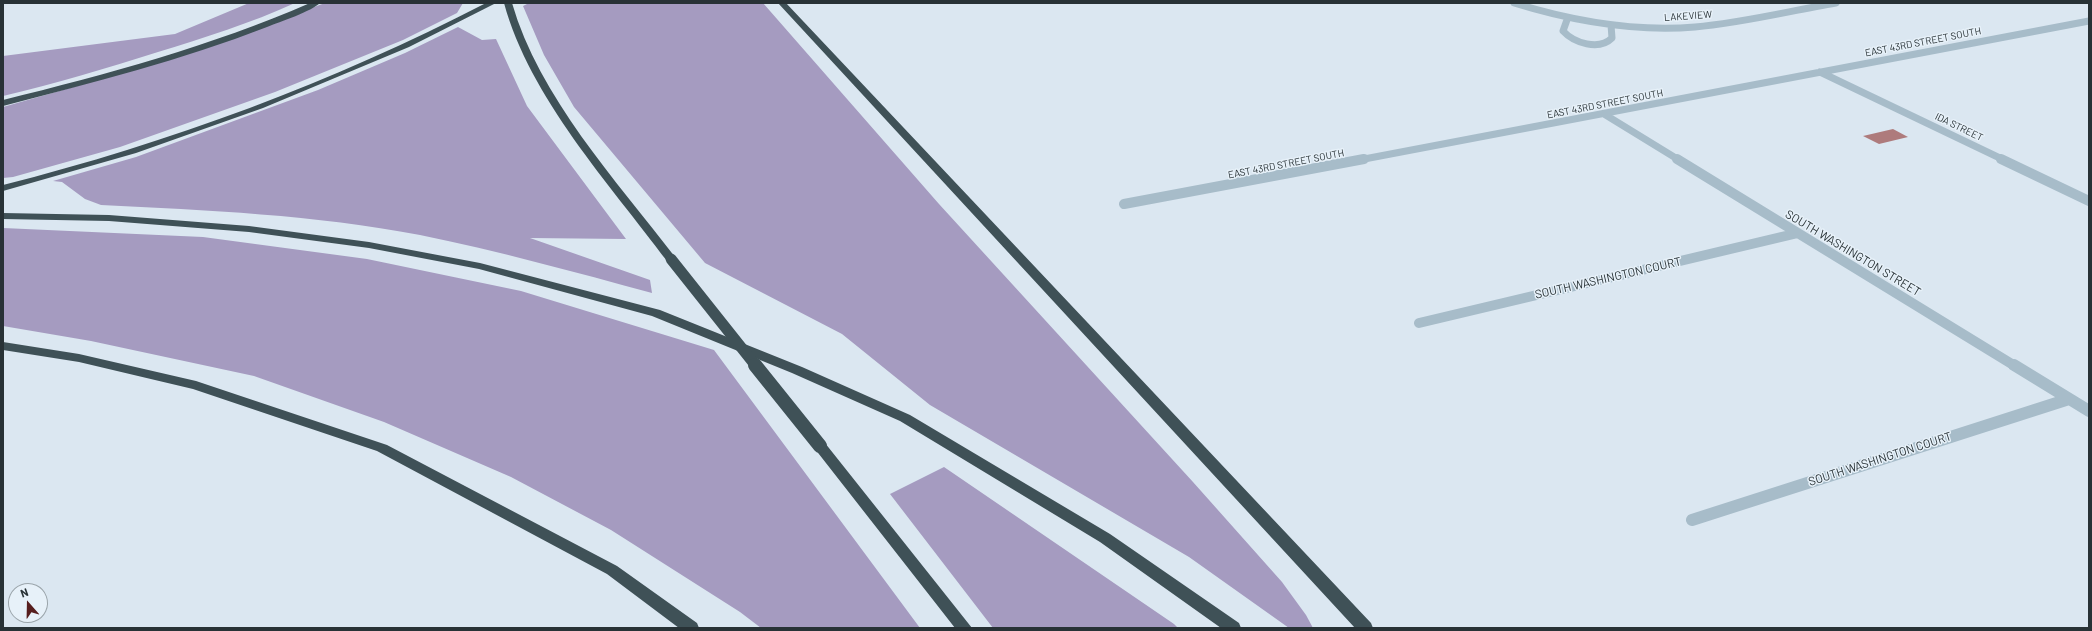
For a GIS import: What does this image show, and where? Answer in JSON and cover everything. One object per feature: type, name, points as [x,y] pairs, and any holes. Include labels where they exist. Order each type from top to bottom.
[{"type":"highway","points":[[3,103],[156,62],[233,36],[316,3]]},
{"type":"highway","points":[[3,188],[116,156],[216,123],[376,60],[492,3]]},
{"type":"highway","points":[[508,3],[515,26],[532,66],[549,97],[671,259],[964,628]]},
{"type":"highway","points":[[782,3],[1365,628]]},
{"type":"highway","points":[[3,216],[109,218],[195,224],[249,229],[369,245],[480,266],[656,313],[797,370],[905,418],[1011,480],[1105,538],[1233,628]]},
{"type":"highway","points":[[3,346],[79,358],[196,385],[382,448],[612,570],[691,628]]},
{"type":"street","name":"LAKEVIEW","points":[[1514,3],[1568,17],[1611,25],[1649,28],[1695,27],[1836,3]]},
{"type":"street","points":[[1568,17],[1563,31],[1566,36],[1582,43],[1594,44],[1609,41],[1612,38],[1611,25]]},
{"type":"street","name":"EAST 43RD STREET SOUTH","points":[[1124,204],[2089,21]]},
{"type":"street","name":"IDA STREET","points":[[1820,72],[2089,201]]},
{"type":"street","name":"SOUTH WASHINGTON STREET","points":[[1604,114],[2089,411]]},
{"type":"street","name":"SOUTH WASHINGTON COURT","points":[[1419,322],[1798,233]]},
{"type":"street","name":"SOUTH WASHINGTON COURT","points":[[1692,520],[2068,399]]},
{"type":"shaded area","points":[[249,3],[295,3],[244,24],[193,41],[81,76],[3,96],[3,56],[175,34]]},
{"type":"shaded area","points":[[325,3],[463,3],[457,13],[403,40],[275,92],[120,147],[13,177],[3,178],[3,107],[172,59]]},
{"type":"shaded area","points":[[529,3],[763,3],[939,204],[1193,482],[1282,582],[1306,615],[1313,628],[1289,628],[1189,557],[930,405],[842,334],[705,263],[574,107],[544,55],[523,6]]},
{"type":"shaded area","points":[[458,27],[482,40],[496,39],[527,106],[626,239],[530,238],[650,280],[652,293],[478,248],[380,228],[261,214],[101,205],[85,199],[62,182],[53,181],[136,157],[318,90],[405,53]]},
{"type":"shaded area","points":[[1893,129],[1908,137],[1879,144],[1863,136]]},
{"type":"shaded area","points":[[3,228],[203,237],[367,259],[521,291],[714,350],[920,628],[761,628],[740,612],[611,530],[511,477],[384,422],[254,376],[91,341],[3,326]]},
{"type":"shaded area","points":[[944,467],[1178,628],[993,628],[890,494]]}]
